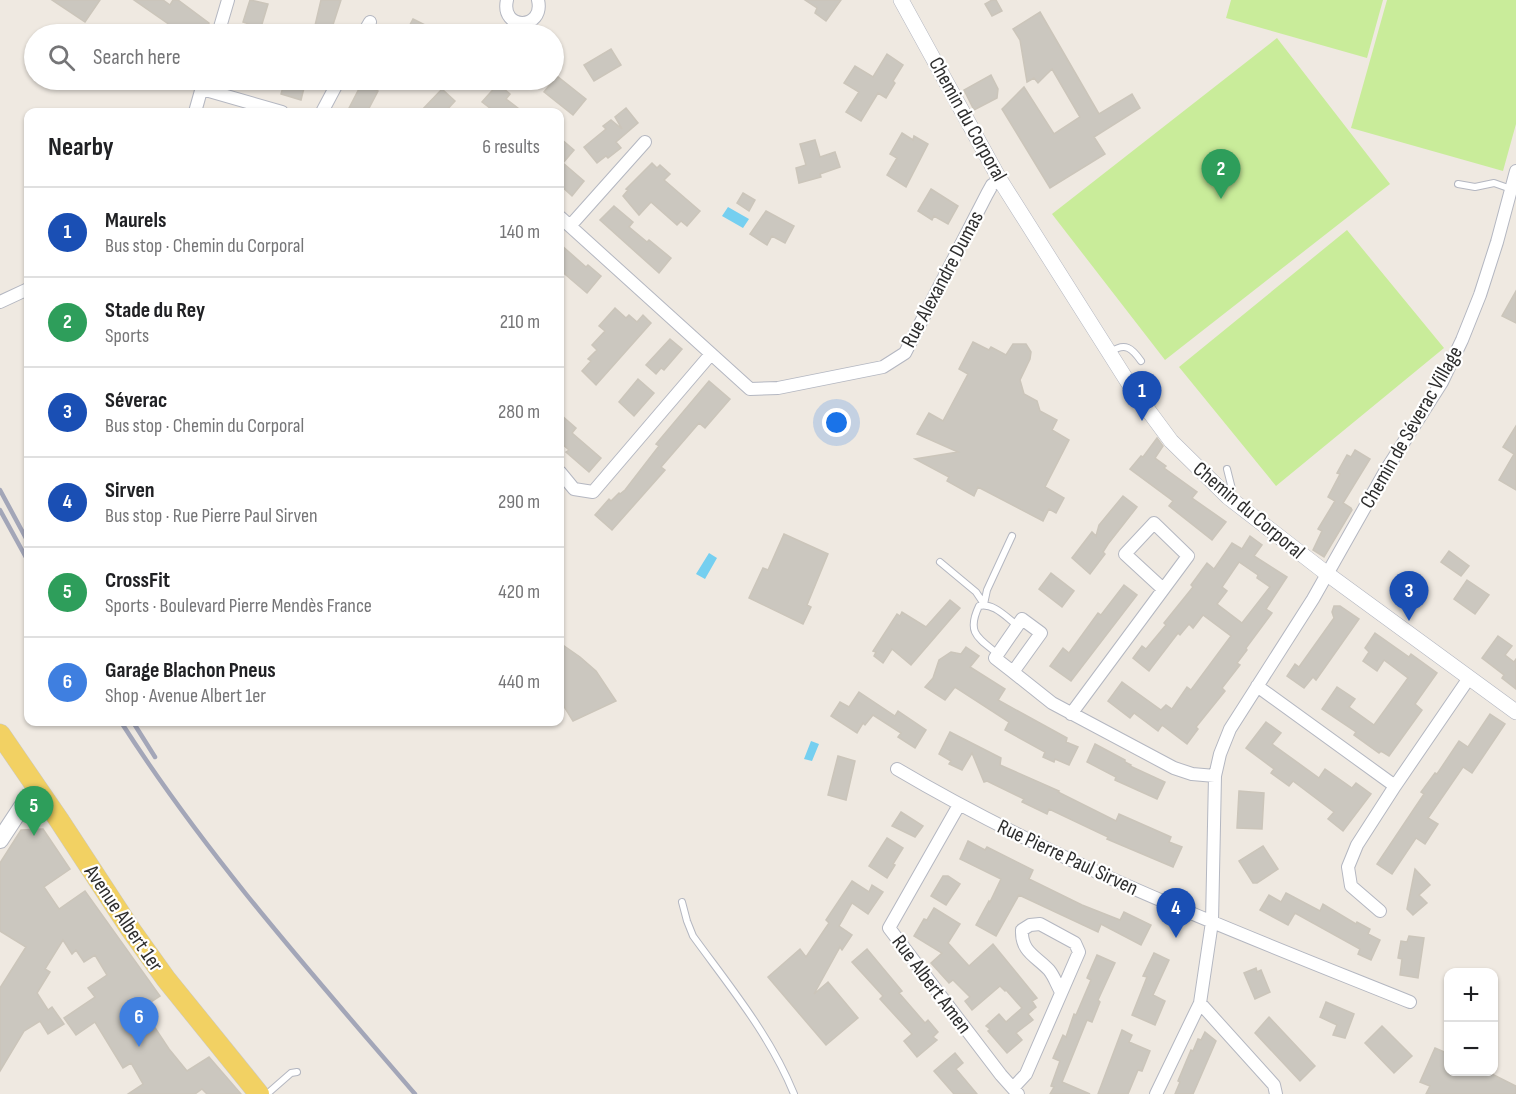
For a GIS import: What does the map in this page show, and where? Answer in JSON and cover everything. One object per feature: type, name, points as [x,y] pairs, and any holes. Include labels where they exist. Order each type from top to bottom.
[{"type":"main road","name":"Avenue Albert 1er","points":[[0,734],[136,938],[172,987],[259,1094]]},
{"type":"main road","points":[[0,840],[25,802],[39,791]]},
{"type":"street","points":[[221,24],[228,0]]},
{"type":"street","points":[[507,0],[506,9],[511,19],[521,23],[531,21],[535,17],[539,7],[538,0]]},
{"type":"street","name":"Chemin du Corporal","points":[[901,0],[1000,180],[1110,353],[1160,427],[1189,461],[1228,497],[1326,573],[1516,712]]},
{"type":"street","points":[[196,108],[201,90]]},
{"type":"street","points":[[220,90],[271,108]]},
{"type":"street","points":[[324,108],[334,90]]},
{"type":"street","points":[[570,226],[645,142]]},
{"type":"street","name":"Chemin de Séverac Village","points":[[1156,1094],[1200,1003],[1212,922],[1215,776],[1220,754],[1230,729],[1313,599],[1386,470],[1442,382],[1480,295],[1516,171]]},
{"type":"street","name":"Rue Alexandre Dumas","points":[[564,221],[750,389],[778,388],[883,367],[905,353],[987,194],[992,185],[1000,180]]},
{"type":"street","points":[[0,302],[24,291]]},
{"type":"street","points":[[564,477],[574,489],[593,492],[711,354]]},
{"type":"street","points":[[1071,714],[1188,556],[1154,523],[1125,554],[1163,589]]},
{"type":"street","points":[[1013,672],[1041,633],[1022,619],[995,658],[1052,703],[1071,714],[1174,768],[1192,774],[1215,776]]},
{"type":"street","points":[[1380,911],[1352,886],[1348,867],[1358,845],[1395,786],[1469,678]]},
{"type":"street","points":[[1257,686],[1395,786]]},
{"type":"street","name":"Rue Pierre Paul Sirven","points":[[897,769],[958,805],[1154,898],[1410,1002]]},
{"type":"street","name":"Rue Albert Amen","points":[[958,805],[889,928],[1001,1075],[1016,1091]]},
{"type":"street","points":[[1016,1091],[1026,1074],[1079,952],[1075,943],[1040,924],[1022,930],[1022,940],[1026,948],[1051,972],[1061,992]]},
{"type":"street","points":[[1200,1003],[1274,1086],[1276,1094]]},
{"type":"lane","points":[[1458,184],[1475,187],[1494,183],[1511,189]]},
{"type":"lane","points":[[1110,353],[1126,346],[1134,351],[1141,361]]},
{"type":"lane","points":[[1227,469],[1232,489],[1228,497]]},
{"type":"lane","points":[[984,604],[987,590],[1012,536]]},
{"type":"lane","points":[[940,562],[976,592],[984,604],[991,606],[1018,625]]},
{"type":"lane","points":[[984,604],[979,606],[973,618],[973,628],[976,636],[998,654]]},
{"type":"lane","points":[[682,902],[693,936],[767,1038],[783,1067],[794,1094]]},
{"type":"lane","points":[[267,1094],[291,1073],[297,1072]]},
{"type":"green space","points":[[1231,0],[1383,0],[1367,58],[1226,18]]},
{"type":"green space","points":[[1387,0],[1516,0],[1516,124],[1503,171],[1351,128]]},
{"type":"green space","points":[[1277,38],[1390,184],[1165,360],[1052,214]]},
{"type":"green space","points":[[1347,230],[1444,348],[1276,486],[1179,367]]},
{"type":"water","points":[[728,207],[749,219],[743,228],[722,216]]},
{"type":"water","points":[[709,553],[717,558],[705,579],[696,574]]},
{"type":"water","points":[[811,741],[819,744],[812,761],[804,759]]},
{"type":"building","points":[[52,0],[100,0],[85,22]]},
{"type":"building","points":[[134,0],[163,0],[170,5],[173,0],[178,0],[209,23],[169,24]]},
{"type":"building","points":[[250,0],[268,4],[262,24],[243,22]]},
{"type":"building","points":[[321,0],[341,0],[333,24],[315,24]]},
{"type":"building","points":[[805,0],[841,0],[826,21],[815,13],[817,8]]},
{"type":"building","points":[[996,0],[1002,11],[992,16],[985,4]]},
{"type":"building","points":[[1040,12],[1099,114],[1132,94],[1140,108],[1094,137],[1105,154],[1050,188],[1002,109],[1024,87],[1054,134],[1080,117],[1052,69],[1038,83],[1034,78],[1027,82],[1020,40],[1013,29]]},
{"type":"building","points":[[413,19],[423,24],[410,24]]},
{"type":"building","points":[[611,49],[621,65],[594,81],[584,65]]},
{"type":"building","points":[[887,54],[903,65],[886,98],[878,93],[861,121],[846,112],[859,92],[844,83],[855,66],[873,77]]},
{"type":"building","points":[[991,75],[998,89],[997,98],[974,110],[964,90]]},
{"type":"building","points":[[564,82],[586,99],[573,115],[544,92],[546,90],[564,90]]},
{"type":"building","points":[[282,90],[304,90],[301,100],[281,94]]},
{"type":"building","points":[[358,90],[378,91],[369,108],[349,108]]},
{"type":"building","points":[[441,90],[455,101],[449,108],[424,108]]},
{"type":"building","points":[[493,90],[505,90],[510,94],[506,99],[518,108],[490,108],[482,102]]},
{"type":"building","points":[[626,108],[638,123],[616,142],[621,148],[597,163],[584,147],[606,129],[603,126],[611,120],[622,129],[615,117]]},
{"type":"building","points":[[902,133],[913,140],[914,136],[928,144],[906,187],[887,175],[897,158],[890,154]]},
{"type":"building","points":[[815,140],[820,157],[835,152],[840,167],[820,174],[821,177],[799,183],[796,168],[806,165],[800,144]]},
{"type":"building","points":[[564,141],[574,150],[564,162]]},
{"type":"building","points":[[652,163],[657,168],[660,165],[670,174],[664,180],[700,211],[687,226],[681,221],[677,225],[651,202],[639,215],[623,196],[628,190],[626,189]]},
{"type":"building","points":[[564,164],[584,181],[572,196],[564,189]]},
{"type":"building","points":[[931,189],[958,206],[948,224],[934,216],[932,220],[918,211]]},
{"type":"building","points":[[743,193],[755,200],[749,211],[737,203]]},
{"type":"building","points":[[614,206],[633,222],[629,227],[671,258],[659,273],[600,220]]},
{"type":"building","points":[[766,211],[794,226],[785,243],[772,236],[767,245],[750,234]]},
{"type":"building","points":[[564,248],[586,267],[588,265],[601,276],[587,293],[564,273]]},
{"type":"building","points":[[1516,291],[1516,323],[1502,316]]},
{"type":"building","points":[[615,308],[626,318],[629,315],[637,322],[643,315],[651,323],[596,385],[582,371],[591,361],[588,359],[597,350],[592,345],[605,331],[599,326]]},
{"type":"building","points":[[670,339],[682,349],[664,370],[661,368],[656,374],[646,365]]},
{"type":"building","points":[[973,342],[989,350],[991,347],[1006,355],[1013,344],[1026,344],[1031,352],[1020,380],[1024,394],[1037,401],[1040,411],[1057,420],[1052,430],[1069,440],[1045,487],[1064,498],[1056,513],[1049,509],[1043,521],[978,487],[974,496],[947,481],[949,477],[915,459],[958,452],[917,434],[929,413],[943,421],[968,374],[959,369]]},
{"type":"building","points":[[638,379],[654,393],[634,416],[619,402]]},
{"type":"building","points":[[709,381],[730,399],[705,428],[699,423],[661,467],[665,470],[612,530],[595,515],[609,499],[611,501],[625,490],[659,446],[656,444]]},
{"type":"building","points":[[564,418],[576,428],[572,433],[601,458],[589,472],[566,452],[569,450],[564,446]]},
{"type":"building","points":[[1516,426],[1516,490],[1499,480],[1514,454],[1503,447]]},
{"type":"building","points":[[1157,438],[1163,446],[1155,458],[1166,466],[1164,468],[1197,492],[1192,498],[1226,522],[1212,540],[1169,506],[1173,501],[1130,469],[1141,456],[1143,457]]},
{"type":"building","points":[[1355,450],[1370,459],[1343,503],[1352,510],[1324,557],[1313,550],[1322,531],[1318,529],[1335,501],[1328,497],[1340,474],[1337,473],[1347,455],[1351,457]]},
{"type":"building","points":[[1123,496],[1137,507],[1108,544],[1103,552],[1105,554],[1090,574],[1072,558],[1092,532],[1096,536],[1099,525]]},
{"type":"building","points":[[784,534],[828,554],[807,605],[811,607],[803,624],[749,598],[763,568],[768,570]]},
{"type":"building","points":[[1250,536],[1262,545],[1254,556],[1287,577],[1266,609],[1272,613],[1246,648],[1247,650],[1237,663],[1240,665],[1222,688],[1225,691],[1196,727],[1198,729],[1187,744],[1162,725],[1158,731],[1134,713],[1130,718],[1108,701],[1122,682],[1161,710],[1166,705],[1172,709],[1187,687],[1191,690],[1231,636],[1203,615],[1193,628],[1189,624],[1180,635],[1178,633],[1149,671],[1133,658],[1142,646],[1146,649],[1166,625],[1164,623],[1193,587],[1191,585],[1207,563],[1214,569],[1232,543],[1242,549]],"holes":[[[1239,562],[1258,575],[1257,578],[1270,587],[1242,623],[1217,604],[1227,591],[1222,587]]]},
{"type":"building","points":[[1449,551],[1469,566],[1461,576],[1441,562]]},
{"type":"building","points":[[1051,573],[1074,591],[1062,607],[1039,589]]},
{"type":"building","points":[[1467,580],[1489,595],[1475,614],[1454,599]]},
{"type":"building","points":[[1124,585],[1137,595],[1071,681],[1050,666],[1063,648],[1069,653],[1098,613],[1101,615]]},
{"type":"building","points":[[950,600],[960,608],[911,665],[892,649],[883,663],[874,656],[876,652],[873,651],[897,614],[900,616],[902,612],[926,627]]},
{"type":"building","points":[[1334,606],[1340,606],[1359,619],[1316,680],[1313,677],[1304,688],[1287,676],[1295,664],[1299,667],[1334,618],[1332,612]]},
{"type":"building","points":[[1375,633],[1409,657],[1411,654],[1437,673],[1415,704],[1422,710],[1389,756],[1381,751],[1379,753],[1354,735],[1356,732],[1322,709],[1337,687],[1355,699],[1349,707],[1374,725],[1408,678],[1384,660],[1377,671],[1363,661],[1369,652],[1365,648]]},
{"type":"building","points":[[1498,636],[1512,646],[1505,655],[1514,662],[1516,659],[1516,689],[1502,678],[1504,675],[1482,658]]},
{"type":"building","points":[[564,646],[596,671],[616,701],[573,721],[564,706]]},
{"type":"building","points":[[966,647],[979,656],[970,667],[1005,689],[998,700],[1067,738],[1066,742],[1078,747],[1069,765],[1043,757],[1045,752],[1005,730],[1009,722],[955,687],[945,700],[925,687],[933,678],[939,660],[951,652],[961,654]]},
{"type":"building","points":[[859,692],[895,716],[898,711],[926,730],[915,748],[898,737],[901,733],[873,715],[865,725],[863,723],[857,733],[831,716],[840,702],[849,707]]},
{"type":"building","points":[[1490,714],[1505,724],[1472,773],[1463,767],[1428,818],[1438,824],[1425,844],[1416,838],[1392,874],[1377,864],[1424,794],[1421,792],[1435,773],[1437,774],[1459,741],[1468,747]]},
{"type":"building","points":[[1266,722],[1281,733],[1272,744],[1319,778],[1325,769],[1352,788],[1356,783],[1371,794],[1343,831],[1328,819],[1334,812],[1293,781],[1289,786],[1271,773],[1274,769],[1246,748]]},
{"type":"building","points":[[950,732],[1001,758],[1000,765],[1059,791],[1116,821],[1119,814],[1171,837],[1169,842],[1182,847],[1173,867],[1107,839],[1108,837],[1049,809],[1047,814],[1022,802],[1024,799],[987,781],[984,782],[972,753],[962,770],[949,764],[951,761],[939,754]]},
{"type":"building","points":[[1095,744],[1125,760],[1130,766],[1165,782],[1157,799],[1115,780],[1116,777],[1087,762]]},
{"type":"building","points":[[838,756],[855,761],[846,800],[828,795]]},
{"type":"building","points":[[1239,791],[1264,793],[1262,829],[1237,828]]},
{"type":"building","points":[[901,812],[923,826],[915,837],[892,826]]},
{"type":"building","points":[[43,829],[70,869],[44,887],[59,909],[85,891],[160,996],[142,1008],[169,1049],[187,1071],[209,1057],[241,1094],[207,1094],[202,1089],[195,1094],[128,1094],[143,1084],[131,1063],[123,1068],[95,1022],[76,1035],[64,1018],[95,997],[88,988],[107,975],[95,955],[84,962],[76,950],[72,954],[63,940],[45,969],[50,972],[37,993],[48,1010],[52,1007],[64,1024],[48,1034],[40,1021],[24,1031],[0,1071],[0,988],[26,947],[0,931],[0,863],[21,830]]},
{"type":"building","points":[[887,838],[903,848],[887,878],[869,866]]},
{"type":"building","points":[[968,841],[985,850],[987,847],[1033,870],[1029,879],[1082,905],[1120,920],[1124,912],[1151,925],[1141,945],[1101,924],[1098,932],[1019,895],[996,936],[976,925],[1001,879],[960,859]]},
{"type":"building","points":[[1263,846],[1278,869],[1257,883],[1253,883],[1239,861]]},
{"type":"building","points":[[1415,869],[1430,885],[1419,895],[1427,903],[1413,915],[1407,909]]},
{"type":"building","points":[[943,876],[948,876],[960,884],[946,905],[931,896]]},
{"type":"building","points":[[852,881],[869,892],[872,885],[883,892],[868,914],[852,903],[839,926],[852,935],[842,950],[840,947],[814,994],[828,982],[858,1018],[826,1045],[768,977],[800,949],[806,957],[829,923],[826,920]]},
{"type":"building","points":[[1286,893],[1320,911],[1323,904],[1356,924],[1357,922],[1370,929],[1368,934],[1380,940],[1371,960],[1358,954],[1360,949],[1295,913],[1288,925],[1260,910],[1269,895],[1281,902]]},
{"type":"building","points":[[934,908],[960,924],[948,943],[969,966],[993,944],[1037,998],[1032,1001],[1036,1007],[1028,1014],[1033,1020],[1016,1033],[1022,1040],[1007,1053],[986,1026],[999,1014],[1006,1022],[1022,1008],[1000,986],[972,1010],[965,1001],[970,997],[953,980],[949,983],[931,963],[942,953],[914,936]]},
{"type":"building","points":[[1409,936],[1424,938],[1418,978],[1400,975],[1402,959],[1398,958],[1401,941],[1407,942]]},
{"type":"building","points":[[867,949],[902,991],[899,993],[925,1023],[928,1020],[938,1032],[933,1037],[937,1040],[917,1057],[904,1041],[912,1034],[880,999],[883,996],[852,962]]},
{"type":"building","points":[[1154,953],[1169,960],[1153,995],[1165,1001],[1155,1025],[1132,1015],[1147,977],[1143,976]]},
{"type":"building","points":[[1097,955],[1115,963],[1098,1000],[1100,1002],[1092,1022],[1087,1020],[1062,1082],[1090,1094],[1050,1094],[1060,1061],[1053,1058],[1063,1035],[1066,1037],[1074,1014],[1076,1015],[1091,980],[1087,978]]},
{"type":"building","points":[[1256,968],[1257,972],[1261,970],[1270,992],[1255,999],[1244,973]]},
{"type":"building","points":[[1326,1002],[1354,1014],[1345,1038],[1333,1035],[1337,1025],[1320,1017]]},
{"type":"building","points":[[1269,1017],[1315,1066],[1300,1081],[1255,1033]]},
{"type":"building","points":[[1382,1026],[1412,1056],[1394,1073],[1365,1043]]},
{"type":"building","points":[[1122,1030],[1132,1035],[1129,1042],[1150,1051],[1142,1071],[1138,1070],[1128,1094],[1098,1094]]},
{"type":"building","points":[[1205,1032],[1216,1041],[1193,1094],[1175,1094],[1191,1050],[1193,1051],[1198,1039],[1201,1040]]},
{"type":"building","points":[[1435,1048],[1444,1052],[1444,1076],[1496,1076],[1516,1086],[1516,1094],[1426,1094],[1430,1086],[1420,1082]]},
{"type":"building","points":[[955,1053],[963,1063],[956,1069],[977,1094],[954,1094],[934,1071]]},
{"type":"railway","points":[[0,490],[24,535]]},
{"type":"railway","points":[[0,510],[24,554]]},
{"type":"railway","points":[[124,726],[224,867],[299,959],[415,1094]]},
{"type":"railway","points":[[136,726],[155,757]]},
{"type":"place","name":"Stade du Rey","points":[[1221,199]]},
{"type":"place","name":"Maurels","points":[[1142,421]]},
{"type":"place","name":"Séverac","points":[[1409,621]]},
{"type":"place","name":"CrossFit","points":[[34,836]]},
{"type":"place","name":"Sirven","points":[[1176,938]]},
{"type":"place","name":"Garage Blachon Pneus","points":[[139,1047]]}]
